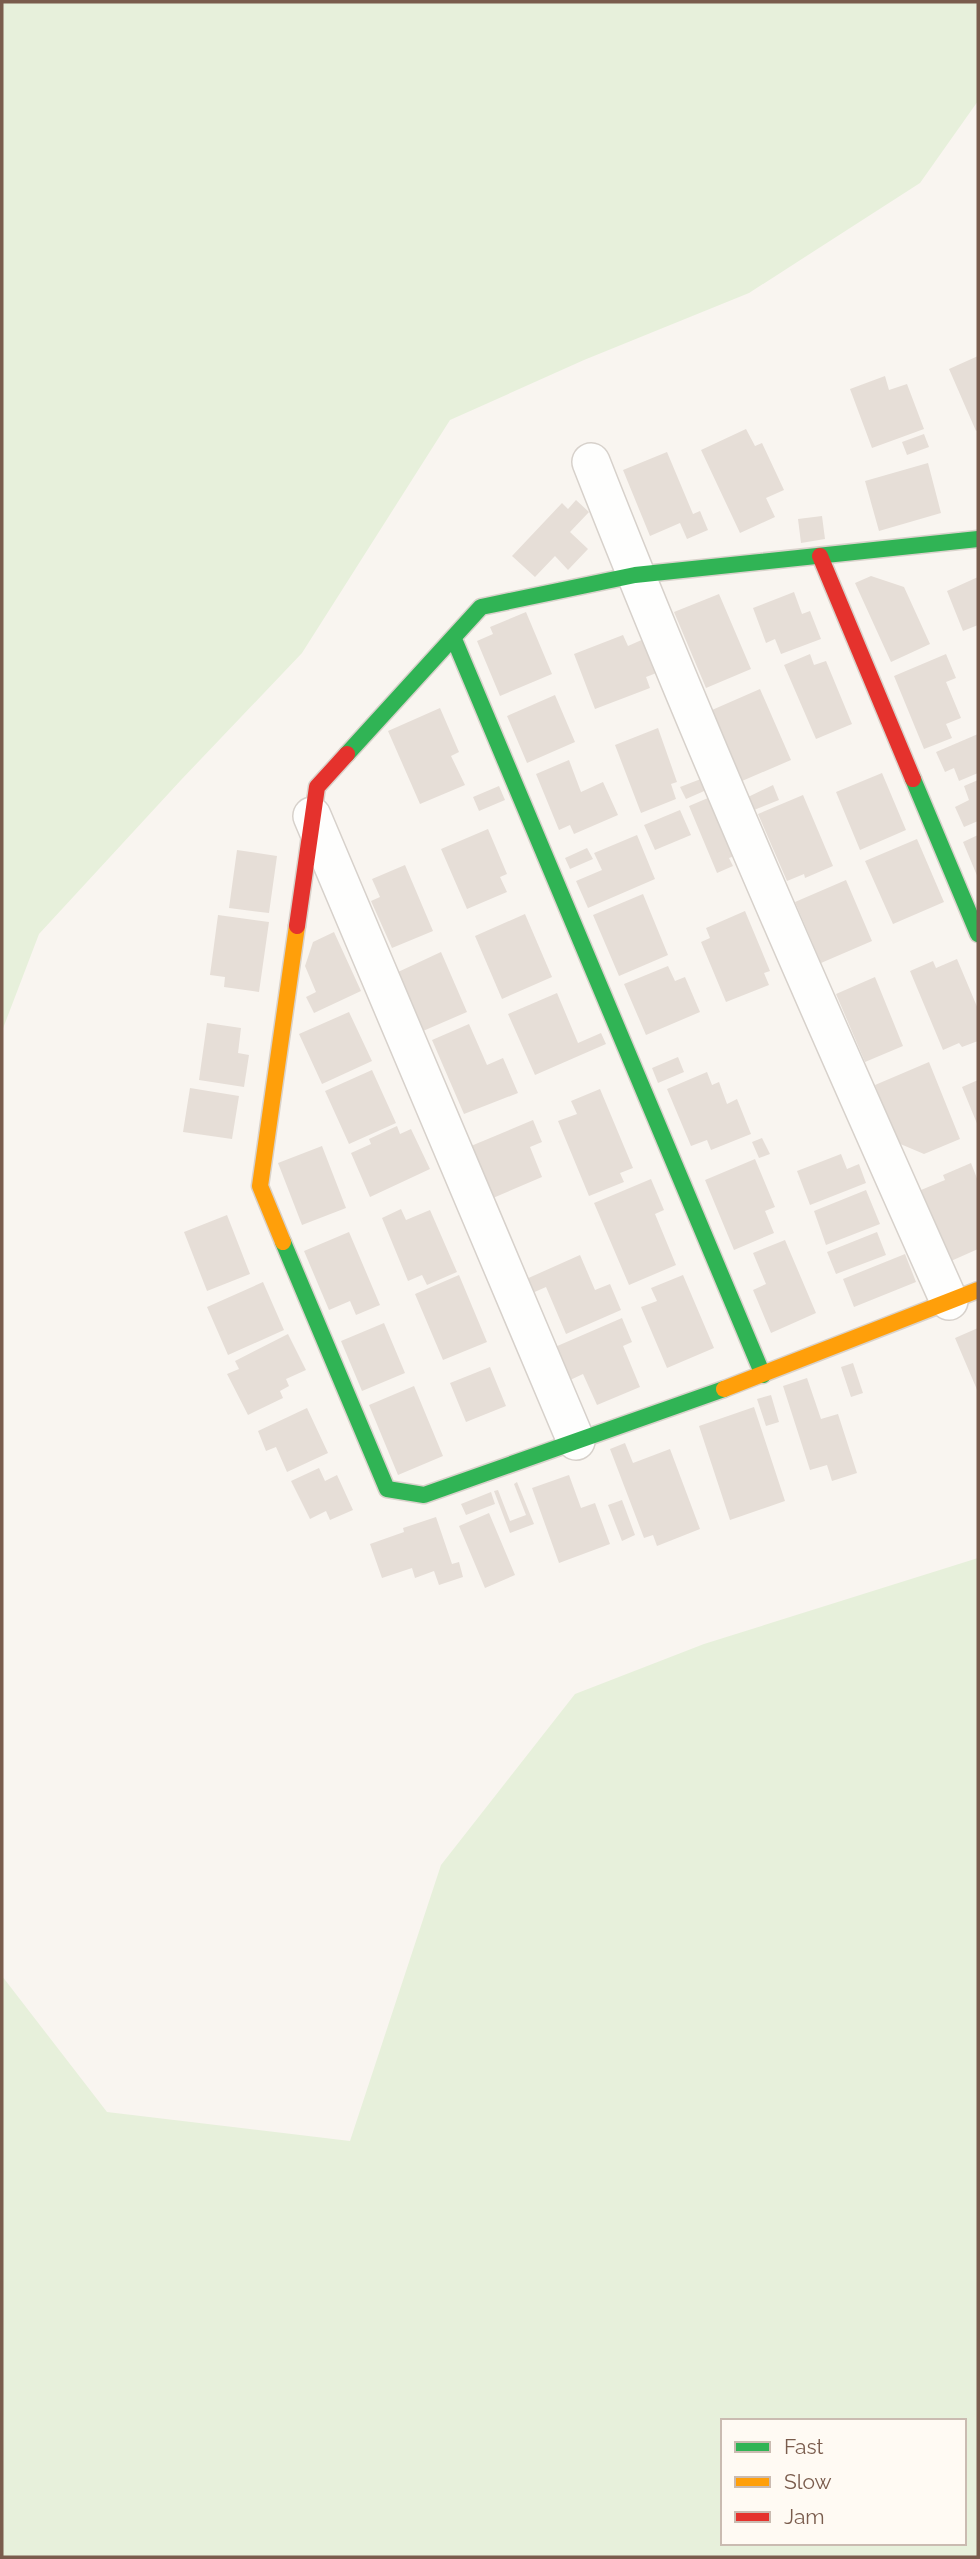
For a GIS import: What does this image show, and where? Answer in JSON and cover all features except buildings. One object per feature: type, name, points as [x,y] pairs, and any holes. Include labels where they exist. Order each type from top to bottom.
[{"type":"street","points":[[591,462],[635,575],[811,992],[964,1295],[763,1375],[424,1495],[387,1489],[260,1186],[317,787],[481,607],[635,575],[978,539]]},
{"type":"street","points":[[820,556],[978,934]]},
{"type":"street","points":[[454,639],[763,1375]]},
{"type":"street","points":[[312,816],[576,1441]]},
{"type":"green space","points":[[2,2],[978,2],[978,101],[920,183],[749,293],[584,360],[450,420],[302,653],[39,934],[2,1031]]},
{"type":"green space","points":[[978,1558],[978,2557],[2,2557],[2,1976],[107,2112],[350,2141],[441,1865],[575,1694],[704,1644]]},
{"type":"traffic: fast","points":[[347,754],[481,607],[635,575],[978,539]]},
{"type":"traffic: fast","points":[[454,639],[763,1375]]},
{"type":"traffic: fast","points":[[913,779],[978,934]]},
{"type":"traffic: fast","points":[[283,1242],[387,1489],[424,1495],[724,1389]]},
{"type":"traffic: slow","points":[[283,1242],[260,1186],[297,926]]},
{"type":"traffic: slow","points":[[724,1389],[978,1290]]},
{"type":"traffic: jam","points":[[820,556],[913,779]]},
{"type":"traffic: jam","points":[[297,926],[317,787],[347,754]]}]
